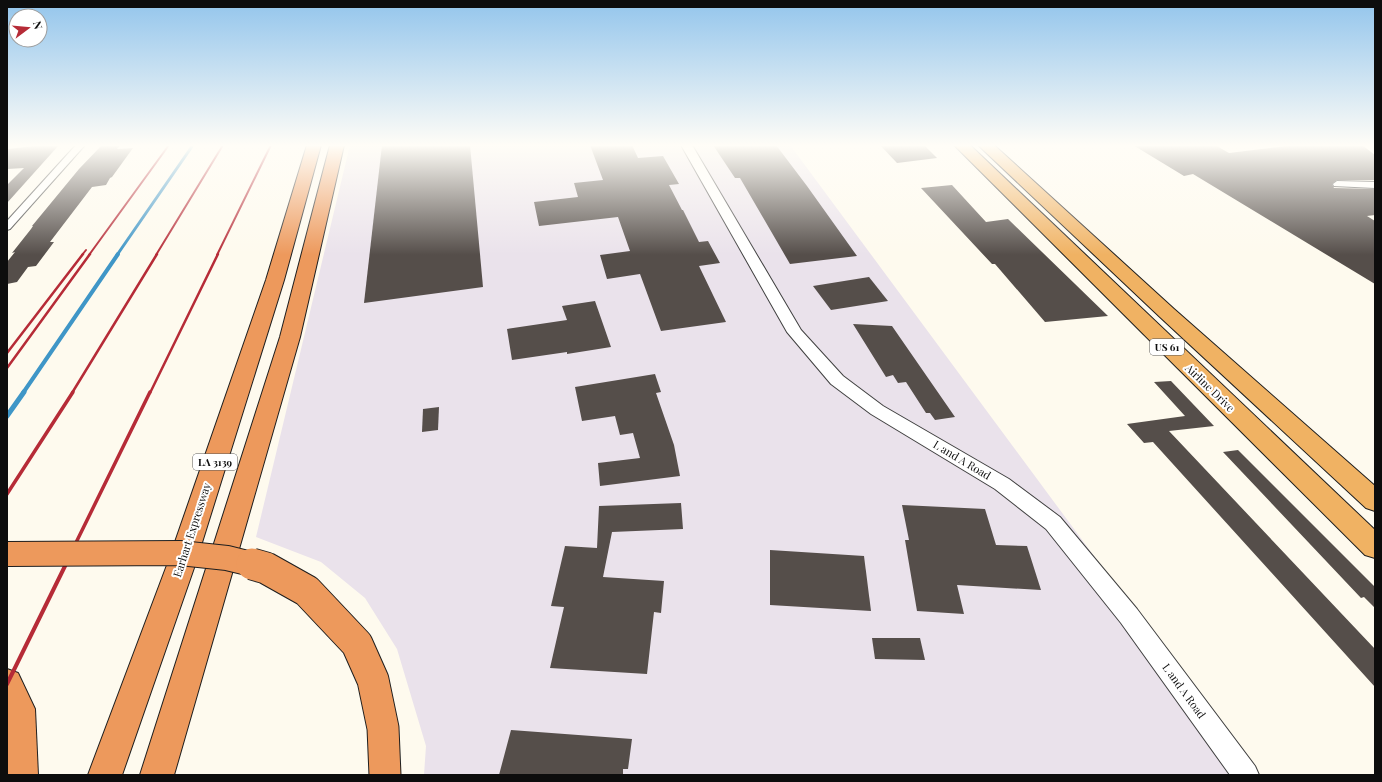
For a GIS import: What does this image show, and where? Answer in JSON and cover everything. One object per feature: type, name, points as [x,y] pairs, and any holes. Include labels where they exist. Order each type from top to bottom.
[{"type":"highway","name":"Earhart Expressway","points":[[105,775],[186,550],[275,280],[304,181]]},
{"type":"highway","name":"LA 3139","points":[[157,775],[290,337],[328,181]]},
{"type":"highway","name":"Airline Drive","points":[[1009,181],[1375,547]]},
{"type":"highway","name":"Airline Drive","points":[[1014,181],[1167,314],[1375,501]]},
{"type":"highway","points":[[7,554],[180,553],[227,558],[266,568],[307,591],[357,644],[373,680],[383,728],[385,775]]},
{"type":"highway","points":[[7,684],[19,709],[21,775]]},
{"type":"street","points":[[7,227],[49,181]]},
{"type":"street","name":"L and A Road","points":[[707,181],[795,332],[837,380],[877,410],[1002,484],[1053,523],[1129,616],[1246,775]]},
{"type":"street","points":[[1337,184],[1375,185]]},
{"type":"shaded area","points":[[341,181],[817,181],[1256,775],[424,775],[426,746],[397,649],[365,598],[321,562],[256,537]]},
{"type":"building","points":[[11,181],[26,181],[7,203],[7,185]]},
{"type":"building","points":[[69,181],[108,181],[106,185],[92,187],[50,242],[54,242],[36,266],[28,267],[17,282],[7,284],[7,262],[32,226]]},
{"type":"building","points":[[378,181],[473,181],[483,287],[364,303]]},
{"type":"building","points":[[589,181],[678,181],[679,184],[669,185],[699,242],[708,241],[720,263],[699,266],[726,322],[661,331],[640,274],[607,279],[600,255],[630,251],[618,217],[539,226],[534,202],[578,197],[574,183]]},
{"type":"building","points":[[742,181],[804,181],[857,256],[790,264]]},
{"type":"building","points":[[1205,181],[1335,181],[1332,184],[1334,188],[1375,189],[1375,215],[1367,216],[1375,221],[1375,284]]},
{"type":"building","points":[[952,185],[986,222],[1008,219],[1108,316],[1045,322],[995,264],[992,264],[921,188]]},
{"type":"building","points":[[869,277],[888,301],[831,310],[813,286]]},
{"type":"building","points":[[595,301],[611,347],[567,354],[567,352],[512,360],[507,329],[567,320],[562,306]]},
{"type":"building","points":[[853,324],[892,326],[955,417],[935,420],[930,413],[926,413],[906,382],[898,383],[893,375],[886,377]]},
{"type":"building","points":[[655,374],[661,392],[656,393],[674,445],[680,476],[600,486],[598,463],[640,458],[633,433],[620,435],[615,416],[582,421],[575,387]]},
{"type":"building","points":[[1171,381],[1214,426],[1169,431],[1375,649],[1375,687],[1153,442],[1144,443],[1127,424],[1185,416],[1154,382]]},
{"type":"building","points":[[439,407],[438,430],[422,432],[423,409]]},
{"type":"building","points":[[1238,450],[1375,587],[1375,608],[1364,597],[1361,598],[1223,452]]},
{"type":"building","points":[[681,503],[683,529],[612,532],[603,577],[664,581],[661,613],[654,612],[647,674],[550,668],[564,607],[551,606],[565,546],[597,548],[599,506]]},
{"type":"building","points":[[902,505],[985,509],[996,545],[1027,546],[1041,590],[957,585],[964,614],[917,611],[905,540],[909,540]]},
{"type":"building","points":[[770,550],[864,556],[871,611],[770,605]]},
{"type":"building","points":[[872,638],[920,638],[925,660],[875,659]]},
{"type":"building","points":[[511,730],[632,739],[628,769],[623,769],[623,775],[499,775]]},
{"type":"waterway","points":[[117,255],[168,181]]},
{"type":"waterway","points":[[23,393],[118,254]]},
{"type":"waterway","points":[[7,416],[24,392]]},
{"type":"railway","points":[[89,255],[142,181]]},
{"type":"railway","points":[[156,255],[201,181]]},
{"type":"railway","points":[[217,255],[253,181]]},
{"type":"railway","points":[[82,255],[86,250]]},
{"type":"railway","points":[[7,353],[83,254]]},
{"type":"railway","points":[[7,368],[90,254]]},
{"type":"railway","points":[[72,393],[157,254]]},
{"type":"railway","points":[[150,393],[218,254]]},
{"type":"railway","points":[[7,494],[73,392]]},
{"type":"railway","points":[[65,565],[150,392]]},
{"type":"railway","points":[[7,684],[66,564]]}]
